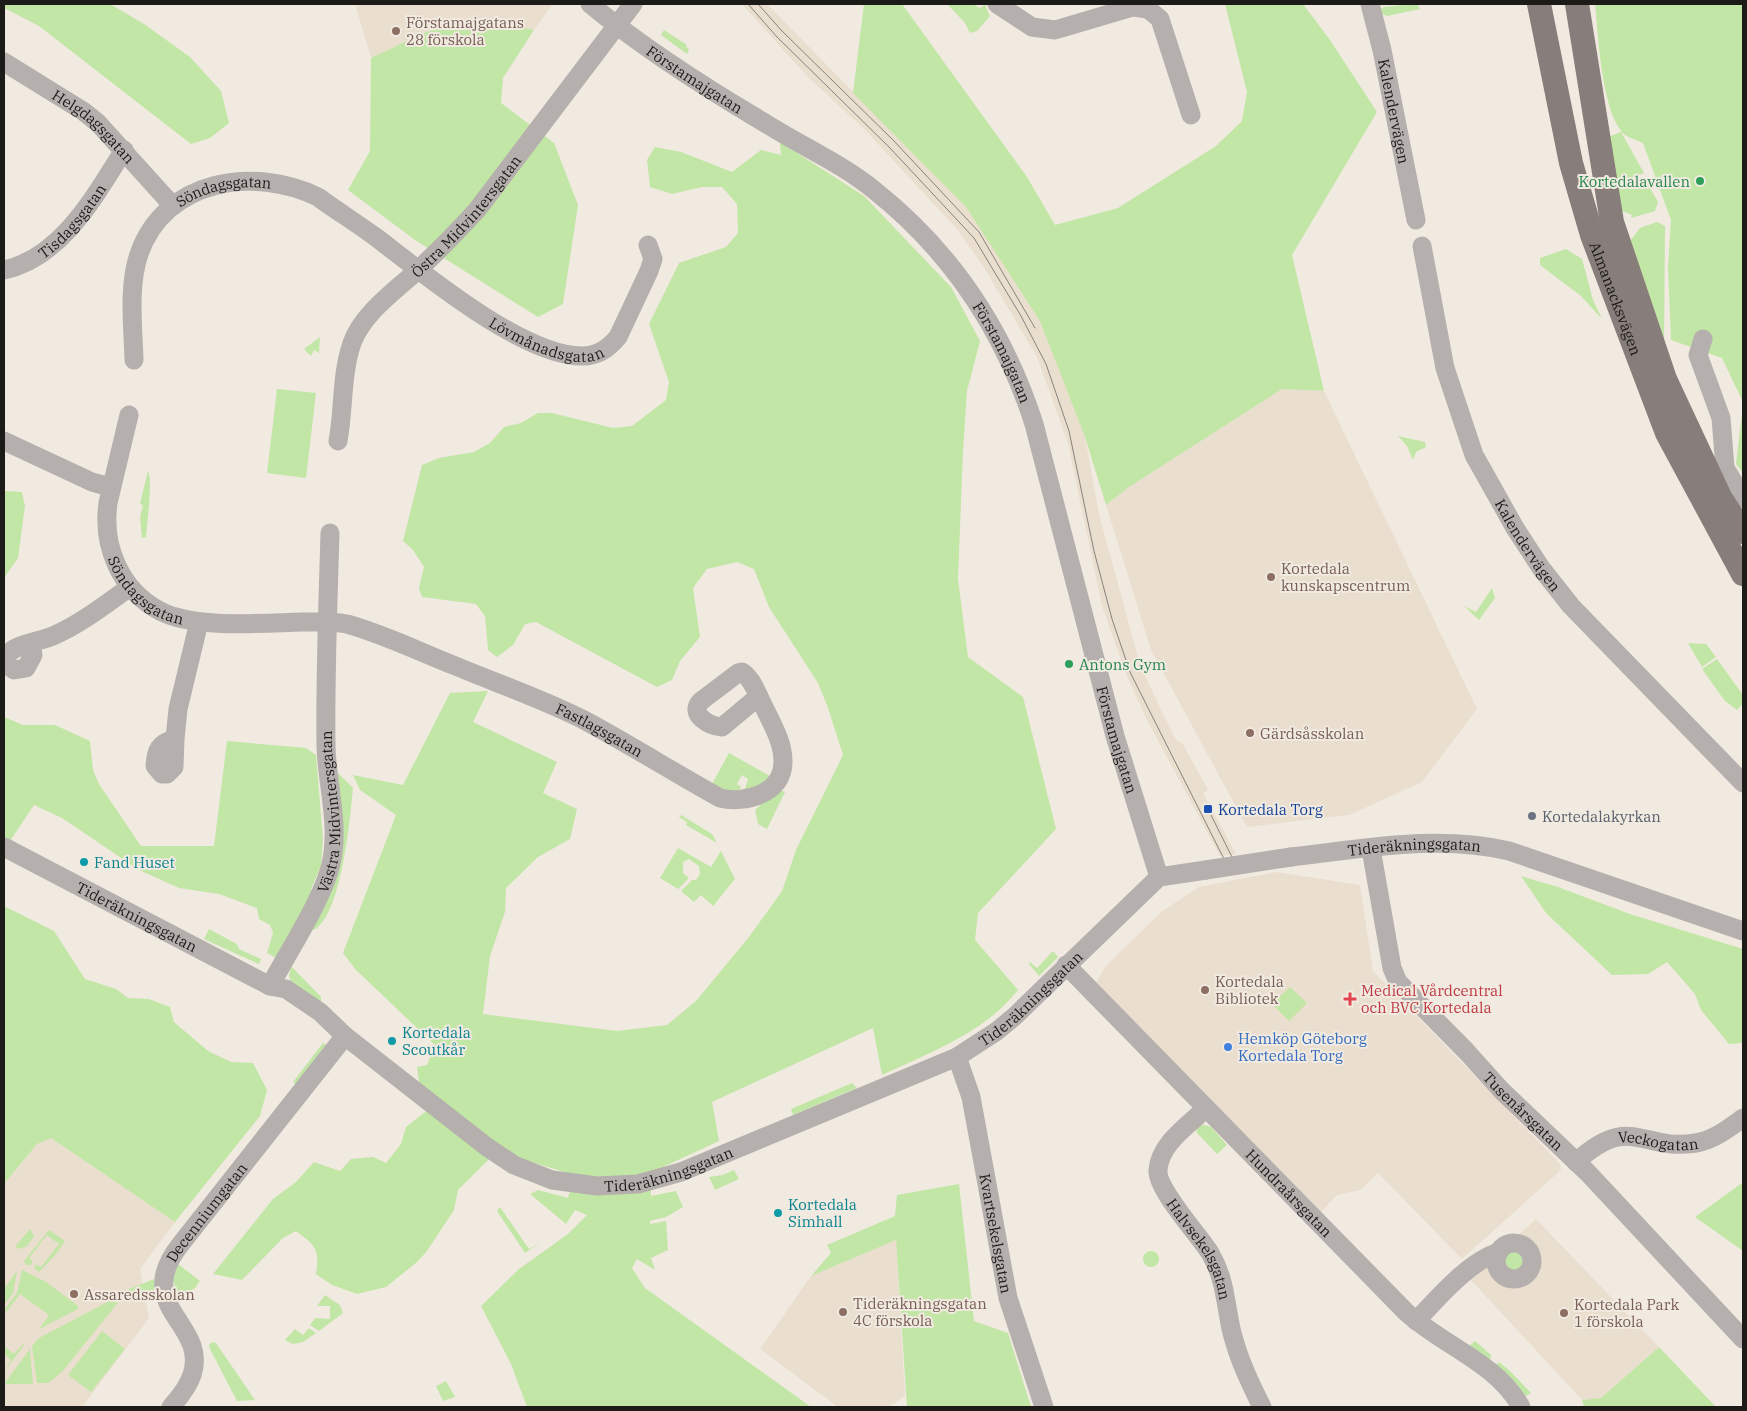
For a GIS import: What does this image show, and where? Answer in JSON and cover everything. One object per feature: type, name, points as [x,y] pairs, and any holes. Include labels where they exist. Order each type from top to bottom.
[{"type":"main road","name":"Almanacksvägen","points":[[1539,4],[1572,163],[1592,236],[1667,432],[1743,574]]},
{"type":"main road","name":"Almanacksvägen","points":[[1577,4],[1612,222],[1665,379],[1721,499],[1743,532]]},
{"type":"street","name":"Förstamajgatan","points":[[590,4],[659,58],[765,124],[844,169],[873,189],[933,244],[973,294],[1007,355],[1024,391],[1120,753],[1159,877]]},
{"type":"street","name":"Östra Midvintersgatan","points":[[338,441],[345,372],[353,342],[369,318],[477,210],[633,4]]},
{"type":"street","points":[[998,4],[1032,27],[1055,30],[1133,7],[1148,9],[1160,19],[1191,114]]},
{"type":"street","name":"Kalendervägen","points":[[1370,4],[1382,50],[1416,220]]},
{"type":"street","name":"Helgdagsgatan","points":[[4,62],[83,111],[109,133],[173,206]]},
{"type":"street","name":"Tisdagsgatan","points":[[4,270],[33,260],[52,247],[70,228],[124,150]]},
{"type":"street","name":"Söndagsgatan","points":[[134,360],[134,274],[139,255],[155,225],[173,206],[202,188],[219,184],[268,182],[299,188],[326,203],[418,270]]},
{"type":"street","name":"Lövmånadsgatan","points":[[418,270],[500,326],[554,351],[583,356],[599,353],[610,346],[618,337],[653,260],[648,245]]},
{"type":"street","name":"Kalendervägen","points":[[1422,246],[1445,368],[1474,455],[1515,528],[1541,568],[1571,606],[1743,783]]},
{"type":"street","points":[[1703,339],[1698,355],[1721,418],[1725,468],[1743,498]]},
{"type":"street","name":"Söndagsgatan","points":[[129,415],[110,487],[106,516],[109,545],[113,560],[130,587],[160,611],[170,616],[199,622],[328,622]]},
{"type":"street","points":[[4,441],[92,482],[110,487]]},
{"type":"street","name":"Västra Midvintersgatan","points":[[270,986],[329,873],[333,852],[334,829],[326,747],[330,533]]},
{"type":"street","points":[[31,644],[73,627],[130,587]]},
{"type":"street","points":[[175,739],[178,710],[199,622]]},
{"type":"street","name":"Fastlagsgatan","points":[[328,622],[365,629],[557,708],[649,756],[720,798],[727,800],[746,800],[760,795],[774,784],[783,768],[780,742],[758,696]]},
{"type":"street","name":"Tideräkningsgatan","points":[[4,847],[270,986],[286,990],[320,1012],[345,1036],[505,1160],[552,1180],[597,1186],[638,1184],[680,1172],[957,1058],[997,1031],[1159,877],[1291,857],[1371,849],[1448,843],[1485,846],[1509,851],[1743,930]]},
{"type":"street","name":"Tusenårsgatan","points":[[1371,849],[1392,968],[1398,982],[1466,1051],[1502,1091],[1576,1162],[1743,1339]]},
{"type":"street","name":"Hundraårsgatan","points":[[1066,965],[1416,1321],[1491,1371],[1514,1396],[1521,1407]]},
{"type":"street","name":"Decenniumgatan","points":[[171,1407],[190,1382],[194,1361],[189,1339],[166,1301],[163,1286],[164,1269],[180,1245],[345,1036]]},
{"type":"street","name":"Kvartsekelsgatan","points":[[957,1058],[971,1097],[1008,1298],[1044,1407]]},
{"type":"street","name":"Halvsekelsgatan","points":[[1206,1108],[1166,1147],[1157,1173],[1168,1195],[1210,1253],[1218,1270],[1226,1296],[1231,1330],[1238,1356],[1262,1407]]},
{"type":"street","name":"Veckogatan","points":[[1576,1162],[1591,1149],[1612,1137],[1634,1136],[1670,1143],[1697,1143],[1724,1131],[1743,1119]]},
{"type":"street","points":[[1416,1321],[1450,1286],[1490,1255],[1500,1252]]},
{"type":"shaded area","name":"Förstamajgatans 28 förskola","points":[[355,4],[553,4],[534,30],[482,19],[426,32],[371,58]]},
{"type":"shaded area","points":[[742,4],[767,4],[966,207],[1041,321],[1085,437],[1099,514],[1140,665],[1175,739],[1183,744],[1208,790],[1203,793],[1236,854],[1220,856],[1147,720],[1126,674],[1102,606],[1068,443],[1037,357],[985,269],[956,228],[866,131],[807,76]]},
{"type":"shaded area","name":"Kortedala kunskapscentrum","points":[[1282,389],[1324,391],[1477,709],[1422,782],[1349,815],[1247,827],[1151,650],[1106,505],[1129,487]]},
{"type":"shaded area","points":[[1276,872],[1360,885],[1373,971],[1560,1164],[1561,1170],[1462,1259],[1378,1173],[1360,1190],[1337,1195],[1319,1214],[1093,988],[1105,967],[1161,912],[1199,887]]},
{"type":"shaded area","name":"Assaredsskolan","points":[[51,1138],[175,1222],[140,1269],[149,1318],[82,1407],[4,1407],[4,1184],[37,1144]]},
{"type":"shaded area","name":"Kortedala Park 1 förskola","points":[[1536,1219],[1659,1347],[1601,1398],[1582,1400],[1470,1279]]},
{"type":"shaded area","name":"Tideräkningsgatan 4C förskola","points":[[896,1240],[905,1396],[889,1407],[838,1407],[760,1349],[811,1276]]},
{"type":"green space","points":[[4,4],[110,4],[144,24],[190,57],[221,91],[229,123],[210,138],[191,144],[39,26],[4,8]]},
{"type":"green space","points":[[864,4],[902,4],[1027,177],[1055,225],[1118,208],[1216,146],[1242,121],[1247,92],[1225,4],[1303,4],[1330,40],[1377,112],[1292,255],[1324,391],[1282,389],[1129,487],[1106,505],[1085,437],[1040,321],[966,207],[853,93]]},
{"type":"green space","points":[[947,4],[974,4],[979,8],[985,5],[990,16],[977,31],[970,33],[965,23]]},
{"type":"green space","name":"Kortedalavallen","points":[[1595,4],[1743,4],[1743,402],[1722,358],[1671,340],[1668,267],[1671,220],[1643,143],[1625,135],[1617,125],[1611,110],[1602,73]]},
{"type":"green space","points":[[1418,5],[1420,9],[1387,16],[1380,13],[1384,7]]},
{"type":"green space","points":[[482,19],[534,30],[503,78],[501,103],[554,143],[578,205],[563,304],[538,317],[415,240],[348,190],[370,151],[371,58],[426,32]]},
{"type":"green space","points":[[664,30],[687,45],[686,47],[689,49],[687,54],[661,35]]},
{"type":"green space","points":[[1621,132],[1644,173],[1618,184],[1625,185],[1644,178],[1658,202],[1655,211],[1631,218],[1632,215],[1620,210],[1608,137]]},
{"type":"green space","points":[[780,142],[864,196],[951,287],[980,341],[967,391],[958,579],[968,657],[1023,697],[1056,829],[978,913],[975,940],[1018,990],[989,1018],[956,1040],[882,1075],[873,1028],[712,1102],[719,1141],[650,1173],[651,1196],[676,1191],[683,1207],[666,1217],[650,1221],[650,1224],[666,1221],[668,1250],[651,1258],[655,1270],[637,1259],[632,1268],[645,1288],[811,1407],[527,1407],[511,1364],[481,1306],[519,1269],[568,1234],[587,1215],[575,1210],[566,1224],[530,1194],[538,1190],[568,1198],[574,1175],[525,1160],[501,1147],[458,1190],[454,1210],[427,1251],[417,1262],[386,1287],[357,1294],[332,1285],[316,1274],[317,1259],[315,1248],[296,1231],[283,1238],[242,1280],[213,1274],[273,1199],[296,1182],[314,1162],[340,1171],[351,1159],[373,1157],[386,1163],[401,1144],[406,1127],[439,1101],[419,1082],[417,1067],[427,1065],[435,1045],[356,970],[343,953],[396,815],[360,790],[353,775],[403,785],[450,693],[488,691],[473,722],[557,762],[543,793],[577,809],[570,839],[538,857],[506,888],[505,912],[490,956],[483,1014],[617,1031],[667,1025],[696,1001],[749,937],[782,891],[796,850],[843,755],[818,683],[769,607],[754,569],[737,562],[707,569],[693,588],[700,637],[680,661],[672,680],[657,687],[536,622],[525,624],[513,645],[497,657],[488,650],[485,616],[476,604],[422,597],[419,588],[424,567],[413,550],[403,541],[422,465],[439,458],[474,452],[490,443],[504,427],[521,423],[538,413],[552,413],[613,428],[632,426],[666,400],[669,382],[649,324],[679,263],[726,247],[738,233],[737,204],[722,187],[702,187],[672,194],[650,187],[647,160],[655,147],[681,152],[732,172],[761,150],[781,155]]},
{"type":"green space","points":[[1657,222],[1665,226],[1664,345],[1630,241],[1640,228]]},
{"type":"green space","points":[[1566,249],[1582,259],[1593,300],[1602,319],[1581,296],[1540,265],[1540,258]]},
{"type":"green space","points":[[320,337],[319,353],[314,350],[311,356],[304,349]]},
{"type":"green space","points":[[277,389],[316,393],[306,478],[267,473]]},
{"type":"green space","points":[[1743,406],[1743,473],[1736,464]]},
{"type":"green space","points":[[1398,436],[1425,442],[1426,447],[1416,452],[1413,460],[1407,446]]},
{"type":"green space","points":[[148,471],[150,483],[146,537],[142,538],[140,517],[143,505],[140,504]]},
{"type":"green space","points":[[4,491],[22,492],[25,506],[18,558],[4,578]]},
{"type":"green space","points":[[1492,588],[1495,598],[1479,620],[1464,606],[1476,612]]},
{"type":"green space","points":[[1688,643],[1706,644],[1716,657],[1702,667]]},
{"type":"green space","points":[[1717,659],[1743,695],[1743,703],[1737,710],[1725,701],[1702,669]]},
{"type":"green space","points":[[4,717],[23,725],[55,725],[90,741],[93,770],[99,784],[141,846],[214,846],[227,741],[306,748],[316,755],[323,839],[321,866],[311,889],[313,891],[276,958],[267,953],[273,933],[270,925],[259,919],[257,908],[219,894],[179,888],[139,870],[62,818],[34,805],[4,850]]},
{"type":"green space","points":[[729,753],[770,776],[765,782],[744,792],[748,779],[742,775],[737,784],[741,787],[738,792],[728,791],[712,784]]},
{"type":"green space","points":[[336,771],[353,788],[347,842],[338,886],[331,905],[324,921],[314,930],[312,928],[338,874],[343,849]]},
{"type":"green space","points":[[778,789],[785,792],[767,829],[758,824],[755,810]]},
{"type":"green space","points":[[681,815],[712,834],[717,843],[686,825],[687,822],[679,817]]},
{"type":"green space","points":[[678,848],[711,867],[721,851],[735,879],[713,906],[701,895],[694,902],[681,891],[692,880],[696,880],[700,874],[699,866],[689,859],[683,862],[683,873],[689,878],[678,889],[660,878]]},
{"type":"green space","points":[[1521,876],[1558,887],[1630,914],[1743,949],[1743,1043],[1729,1044],[1701,1010],[1695,994],[1667,962],[1648,974],[1612,975],[1546,913]]},
{"type":"green space","points":[[4,906],[54,931],[85,979],[116,989],[128,998],[149,999],[170,1007],[174,1022],[208,1051],[231,1062],[253,1063],[267,1090],[260,1116],[175,1222],[51,1138],[37,1144],[4,1184]]},
{"type":"green space","points":[[209,929],[237,944],[239,949],[261,959],[259,964],[204,939]]},
{"type":"green space","points":[[1053,951],[1058,957],[1039,976],[1029,964],[1030,962],[1037,968]]},
{"type":"green space","points":[[291,966],[321,997],[321,1004],[291,982],[289,976]]},
{"type":"green space","points":[[1290,987],[1307,1003],[1289,1021],[1272,1004]]},
{"type":"green space","points":[[323,1043],[326,1045],[296,1084],[293,1082]]},
{"type":"green space","points":[[852,1083],[857,1088],[793,1115],[791,1109]]},
{"type":"green space","points":[[1201,1124],[1211,1127],[1227,1145],[1217,1154],[1197,1133],[1196,1128]]},
{"type":"green space","points":[[734,1170],[739,1179],[715,1190],[709,1177],[723,1175]]},
{"type":"green space","points":[[1743,1183],[1743,1251],[1695,1217]]},
{"type":"green space","points":[[959,1184],[974,1321],[1008,1333],[1031,1407],[907,1407],[896,1240],[811,1276],[831,1253],[827,1245],[895,1216],[897,1195]]},
{"type":"green space","points":[[500,1207],[529,1249],[540,1243],[525,1253],[497,1211]]},
{"type":"green space","points":[[30,1229],[34,1236],[27,1246],[19,1249],[15,1247]]},
{"type":"green space","points":[[49,1230],[65,1241],[39,1272],[34,1268],[36,1264],[41,1267],[59,1244],[47,1235],[29,1258],[33,1261],[31,1265],[26,1265],[24,1261]]},
{"type":"green space","points":[[1514,1249],[1523,1252],[1526,1261],[1523,1270],[1514,1273],[1505,1270],[1502,1261],[1505,1252]]},
{"type":"green space","points":[[1151,1251],[1159,1259],[1151,1267],[1143,1259]]},
{"type":"green space","points":[[178,1264],[200,1281],[195,1288],[182,1296],[177,1294],[173,1280]]},
{"type":"green space","points":[[22,1270],[46,1282],[78,1306],[78,1309],[39,1329],[49,1315],[20,1294],[6,1312],[4,1310],[17,1293]]},
{"type":"green space","points":[[17,1271],[13,1293],[4,1305],[4,1289]]},
{"type":"green space","points":[[154,1279],[155,1298],[125,1293],[127,1290]]},
{"type":"green space","points":[[325,1295],[340,1305],[343,1313],[319,1331],[310,1325],[315,1318],[330,1319],[330,1306],[317,1306]]},
{"type":"green space","points":[[117,1297],[120,1300],[62,1372],[48,1383],[37,1383],[32,1346],[39,1338]]},
{"type":"green space","points":[[309,1328],[316,1333],[303,1342],[293,1344],[285,1340],[295,1329],[303,1335]]},
{"type":"green space","points":[[102,1331],[125,1349],[91,1392],[68,1375]]},
{"type":"green space","points":[[1475,1341],[1491,1355],[1490,1360],[1468,1347]]},
{"type":"green space","points":[[212,1342],[216,1343],[255,1400],[237,1401],[210,1349],[209,1345]]},
{"type":"green space","points":[[24,1343],[4,1372],[11,1360],[4,1354],[4,1346],[14,1354]]},
{"type":"green space","points":[[1659,1347],[1716,1407],[1584,1407],[1582,1400],[1601,1398]]},
{"type":"green space","points":[[30,1349],[33,1384],[5,1384],[7,1380]]},
{"type":"green space","points":[[1499,1362],[1531,1393],[1526,1396],[1523,1394],[1496,1365]]},
{"type":"green space","points":[[446,1381],[455,1397],[443,1401],[436,1386]]},
{"type":"tram line","points":[[748,4],[777,37],[890,148],[974,238],[1021,316],[1046,364],[1069,431],[1094,551],[1112,619],[1130,672],[1226,863]]},
{"type":"tram line","points":[[758,4],[782,31],[894,141],[979,232],[1035,328]]},
{"type":"tram line","points":[[1207,807],[1234,861]]},
{"type":"place","name":"Förstamajgatans 28 förskola","points":[[396,31]]},
{"type":"place","name":"Kortedalavallen","points":[[1700,181]]},
{"type":"place","name":"Kortedala kunskapscentrum","points":[[1271,577]]},
{"type":"place","name":"Antons Gym","points":[[1069,664]]},
{"type":"place","name":"Gärdsåsskolan","points":[[1250,733]]},
{"type":"place","name":"Kortedala Torg","points":[[1208,809]]},
{"type":"place","name":"Kortedalakyrkan","points":[[1532,816]]},
{"type":"place","name":"Fand Huset","points":[[84,862]]},
{"type":"place","name":"Kortedala Bibliotek","points":[[1205,990]]},
{"type":"place","name":"Medical Vårdcentral och BVC Kortedala","points":[[1350,999]]},
{"type":"place","name":"Kortedala Scoutkår","points":[[392,1041]]},
{"type":"place","name":"Hemköp Göteborg Kortedala Torg","points":[[1228,1047]]},
{"type":"place","name":"Kortedala Simhall","points":[[778,1213]]},
{"type":"place","name":"Assaredsskolan","points":[[74,1294]]},
{"type":"place","name":"Tideräkningsgatan 4C förskola","points":[[843,1312]]},
{"type":"place","name":"Kortedala Park 1 förskola","points":[[1564,1313]]}]
